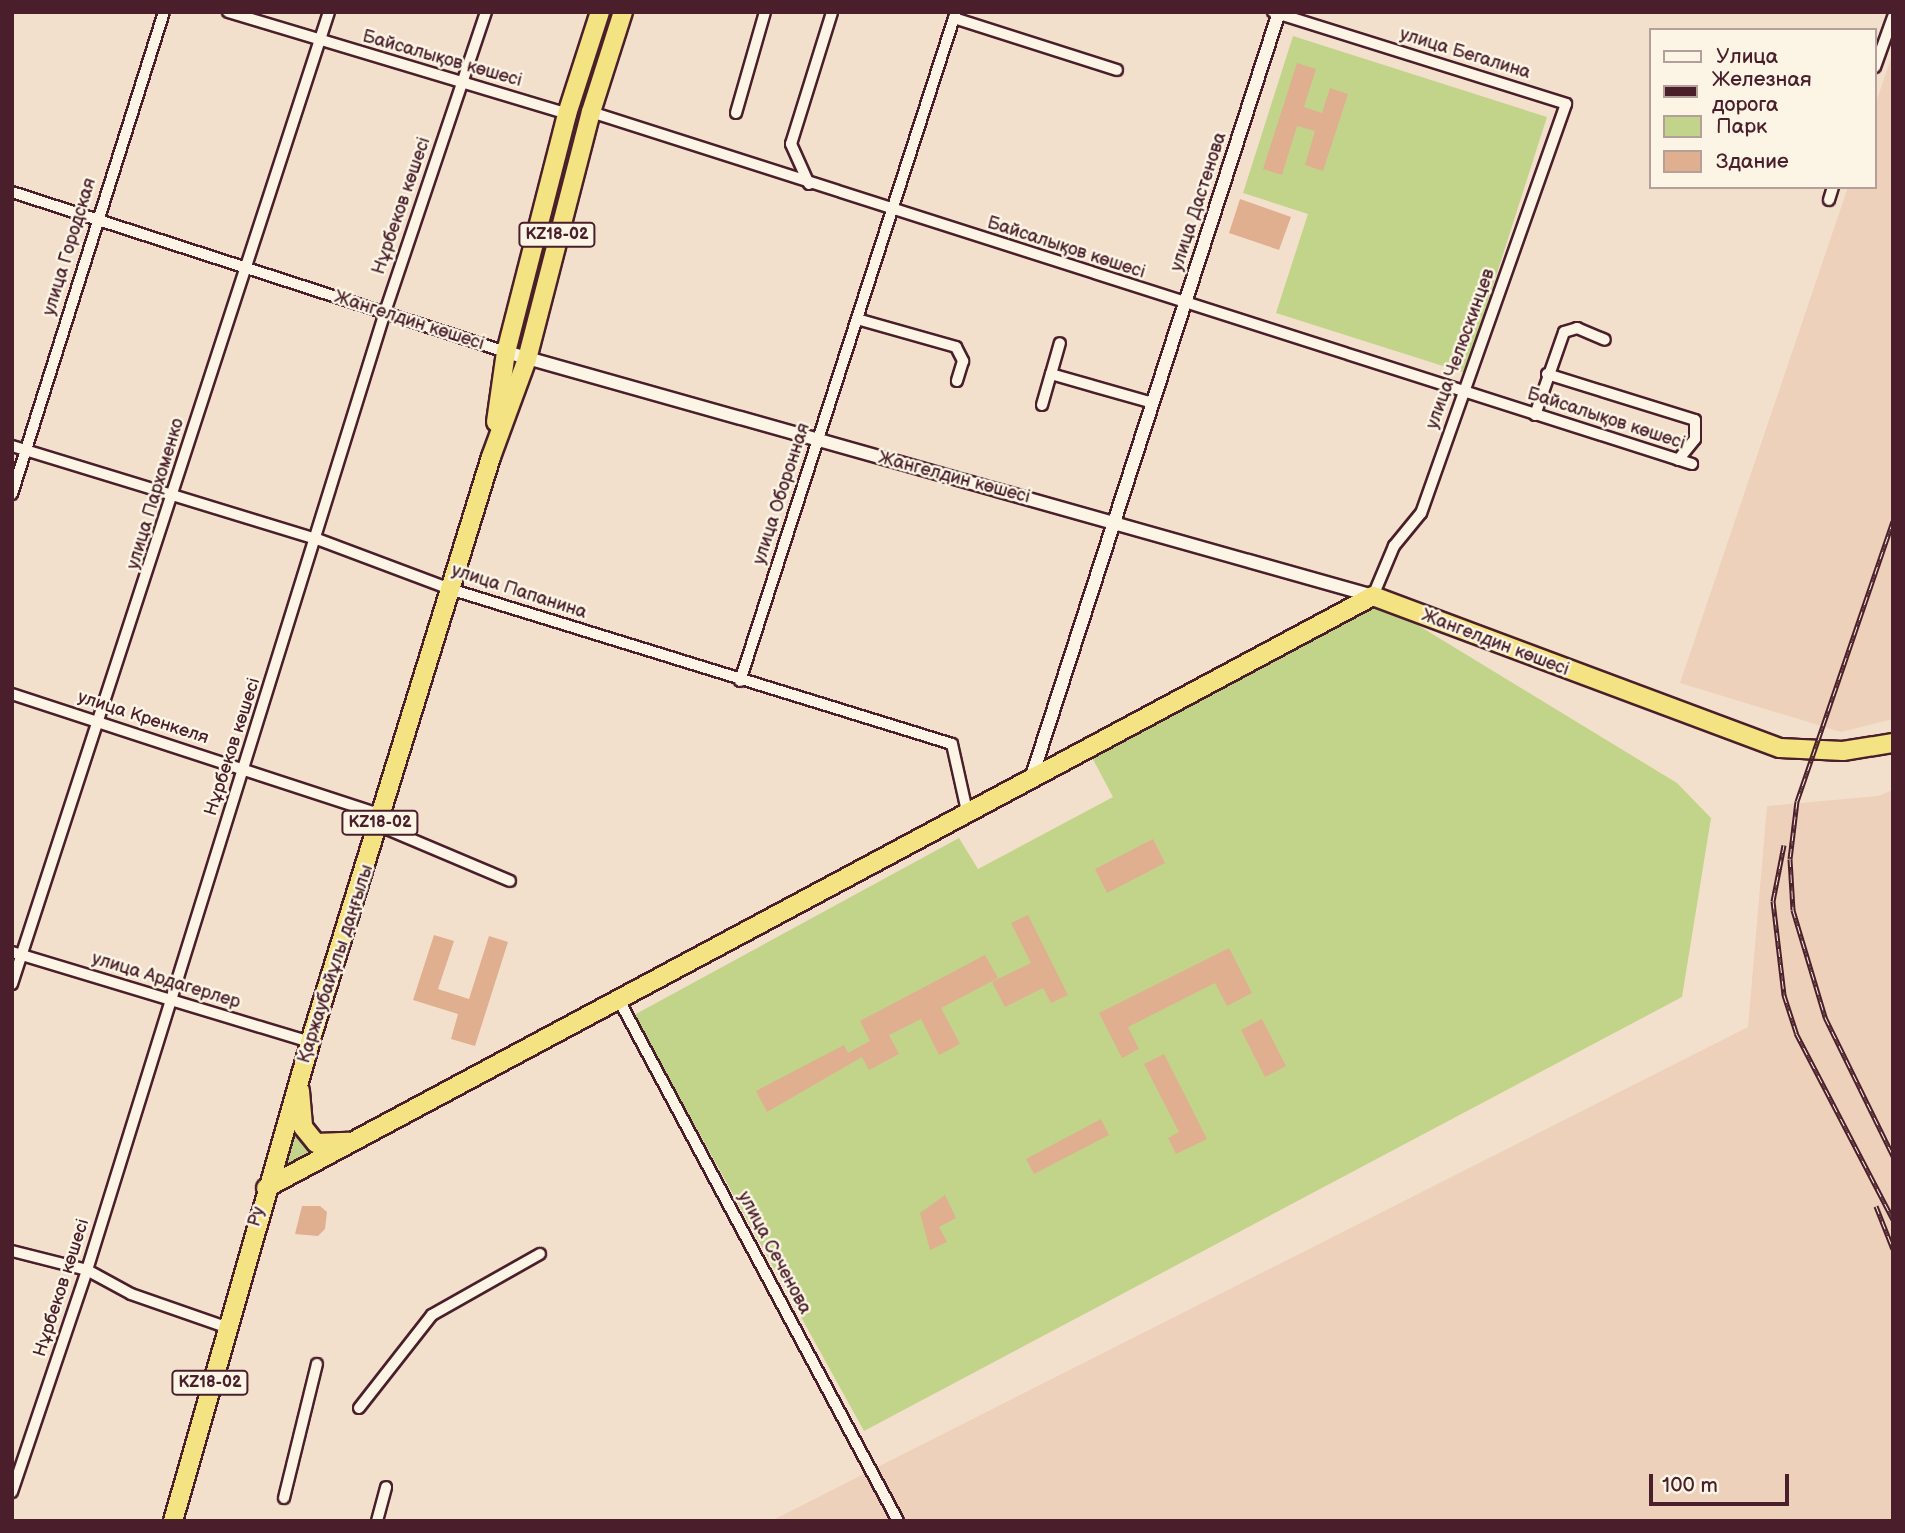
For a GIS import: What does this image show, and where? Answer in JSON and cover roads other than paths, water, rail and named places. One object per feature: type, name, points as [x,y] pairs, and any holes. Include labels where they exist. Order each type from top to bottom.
[{"type":"highway","name":"Қаржаубайұлы даңғылы","points":[[491,457],[506,352],[567,114],[600,12]]},
{"type":"highway","name":"Қаржаубайұлы даңғылы","points":[[266,1188],[453,590],[491,457],[527,359],[591,112],[623,12]]},
{"type":"highway","name":"Жангелдин көшесі","points":[[1373,596],[1780,748],[1843,751],[1893,743]]},
{"type":"highway","points":[[266,1188],[620,1002],[967,811],[1373,596]]},
{"type":"highway","points":[[307,1051],[299,1101],[303,1127],[316,1143],[338,1146],[376,1132]]},
{"type":"highway","points":[[248,1246],[268,1201],[301,1170]]},
{"type":"highway","name":"Ру","points":[[248,1246],[266,1188]]},
{"type":"highway","name":"KZ18-02","points":[[173,1521],[248,1246]]},
{"type":"street","name":"улица Городская","points":[[12,494],[96,218],[164,12]]},
{"type":"street","name":"Байсалықов көшесі","points":[[228,12],[567,114]]},
{"type":"street","name":"улица Пархоменко","points":[[12,984],[17,953],[174,495],[329,12]]},
{"type":"street","name":"Нұрбеков көшесі","points":[[12,1492],[88,1270],[167,1001],[317,539],[384,314],[486,12]]},
{"type":"street","points":[[736,113],[765,12]]},
{"type":"street","points":[[809,184],[791,144],[832,12]]},
{"type":"street","name":"улица Бегалина","points":[[1277,13],[1566,104]]},
{"type":"street","name":"улица Дастенова","points":[[1032,776],[1277,13]]},
{"type":"street","name":"улица Оборонная","points":[[740,681],[955,15],[1117,70]]},
{"type":"street","points":[[1877,61],[1893,17]]},
{"type":"street","name":"улица Челюскинцев","points":[[1373,596],[1394,546],[1421,513],[1566,104]]},
{"type":"street","name":"Байсалықов көшесі","points":[[591,112],[891,211],[1692,464]]},
{"type":"street","points":[[1829,200],[1832,189]]},
{"type":"street","name":"Жангелдин көшесі","points":[[12,192],[527,359],[818,440],[1114,527],[1373,596]]},
{"type":"street","points":[[858,319],[956,347],[962,362],[957,381]]},
{"type":"street","points":[[1535,415],[1547,374],[1564,332],[1577,328],[1605,340]]},
{"type":"street","points":[[1042,405],[1060,343]]},
{"type":"street","points":[[1051,374],[1153,404]]},
{"type":"street","points":[[1547,374],[1695,420],[1695,439],[1678,460]]},
{"type":"street","name":"улица Папанина","points":[[12,446],[317,539],[453,590],[740,681],[952,744],[967,811]]},
{"type":"street","name":"улица Кренкеля","points":[[12,694],[244,769],[381,821],[510,881]]},
{"type":"street","name":"улица Ардагерлер","points":[[17,953],[167,1001],[307,1051]]},
{"type":"street","name":"улица Сеченова","points":[[620,1002],[898,1521]]},
{"type":"street","points":[[12,1251],[88,1270],[131,1294],[226,1327]]},
{"type":"street","points":[[359,1408],[432,1315],[540,1254]]},
{"type":"street","points":[[284,1498],[317,1364]]},
{"type":"street","points":[[377,1521],[386,1487]]},
{"type":"railway","points":[[1893,521],[1797,801],[1790,859],[1793,910],[1825,1017],[1893,1156]]},
{"type":"railway","points":[[1784,845],[1773,901],[1784,995],[1796,1033],[1893,1219]]},
{"type":"railway","points":[[1876,1206],[1893,1249]]}]
